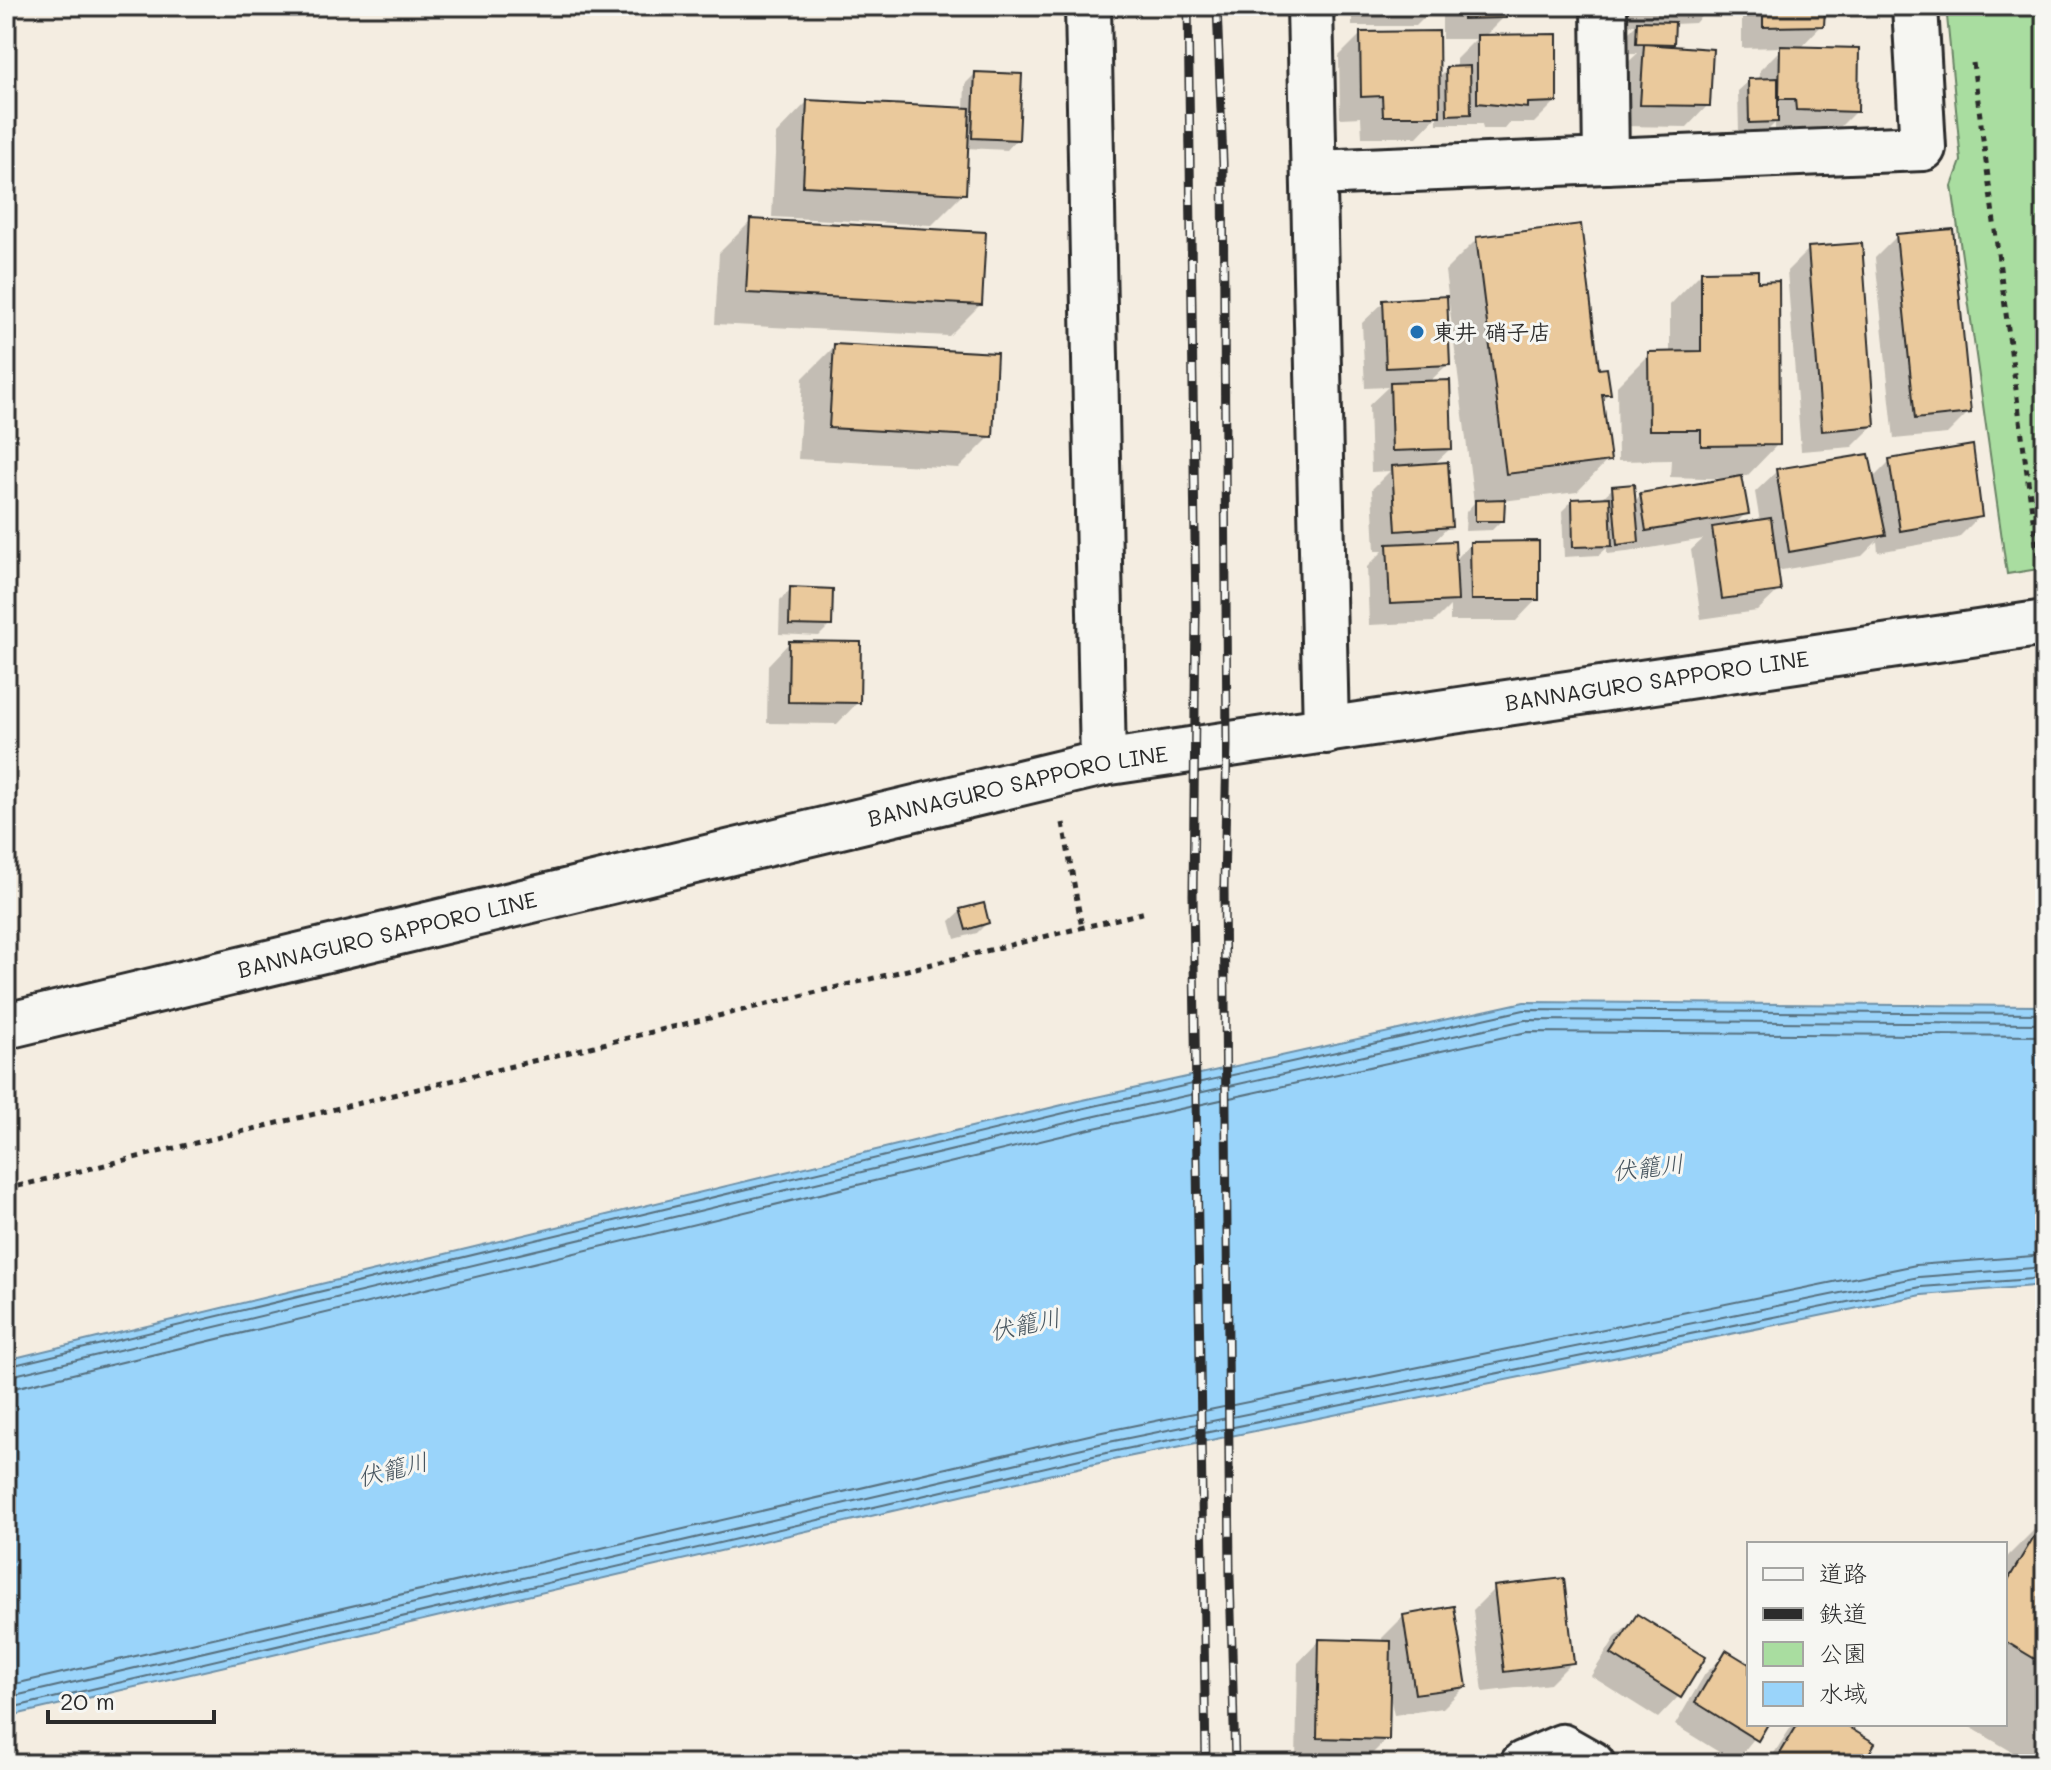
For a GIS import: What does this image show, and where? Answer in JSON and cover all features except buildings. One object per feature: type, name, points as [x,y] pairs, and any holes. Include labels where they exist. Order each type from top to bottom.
[{"type":"street","points":[[1088,6],[1103,763]]},
{"type":"street","points":[[1310,6],[1326,731]]},
{"type":"street","points":[[1604,6],[1606,161]]},
{"type":"street","points":[[1315,173],[1923,148],[1915,6]]},
{"type":"street","name":"BANNAGURO SAPPORO LINE","points":[[6,1026],[1103,763],[2045,623]]},
{"type":"street","points":[[1523,1764],[1562,1747],[1592,1764]]},
{"type":"path","points":[[1972,53],[2040,575]]},
{"type":"path","points":[[1053,775],[1082,928]]},
{"type":"path","points":[[6,1189],[1146,912]]},
{"type":"green space","points":[[1946,6],[2045,6],[2045,568],[2007,574],[1952,186],[1961,161]]},
{"type":"water","name":"伏籠川","points":[[1524,1002],[2045,1006],[2045,1285],[1922,1295],[1108,1461],[6,1717],[6,1360],[1083,1100]]},
{"type":"railway","points":[[1188,6],[1196,615],[1193,895],[1206,1764]]},
{"type":"railway","points":[[1217,6],[1223,163],[1227,746],[1224,887],[1230,1575],[1235,1764]]},
{"type":"place","name":"東井 硝子店","points":[[1417,332]]}]
